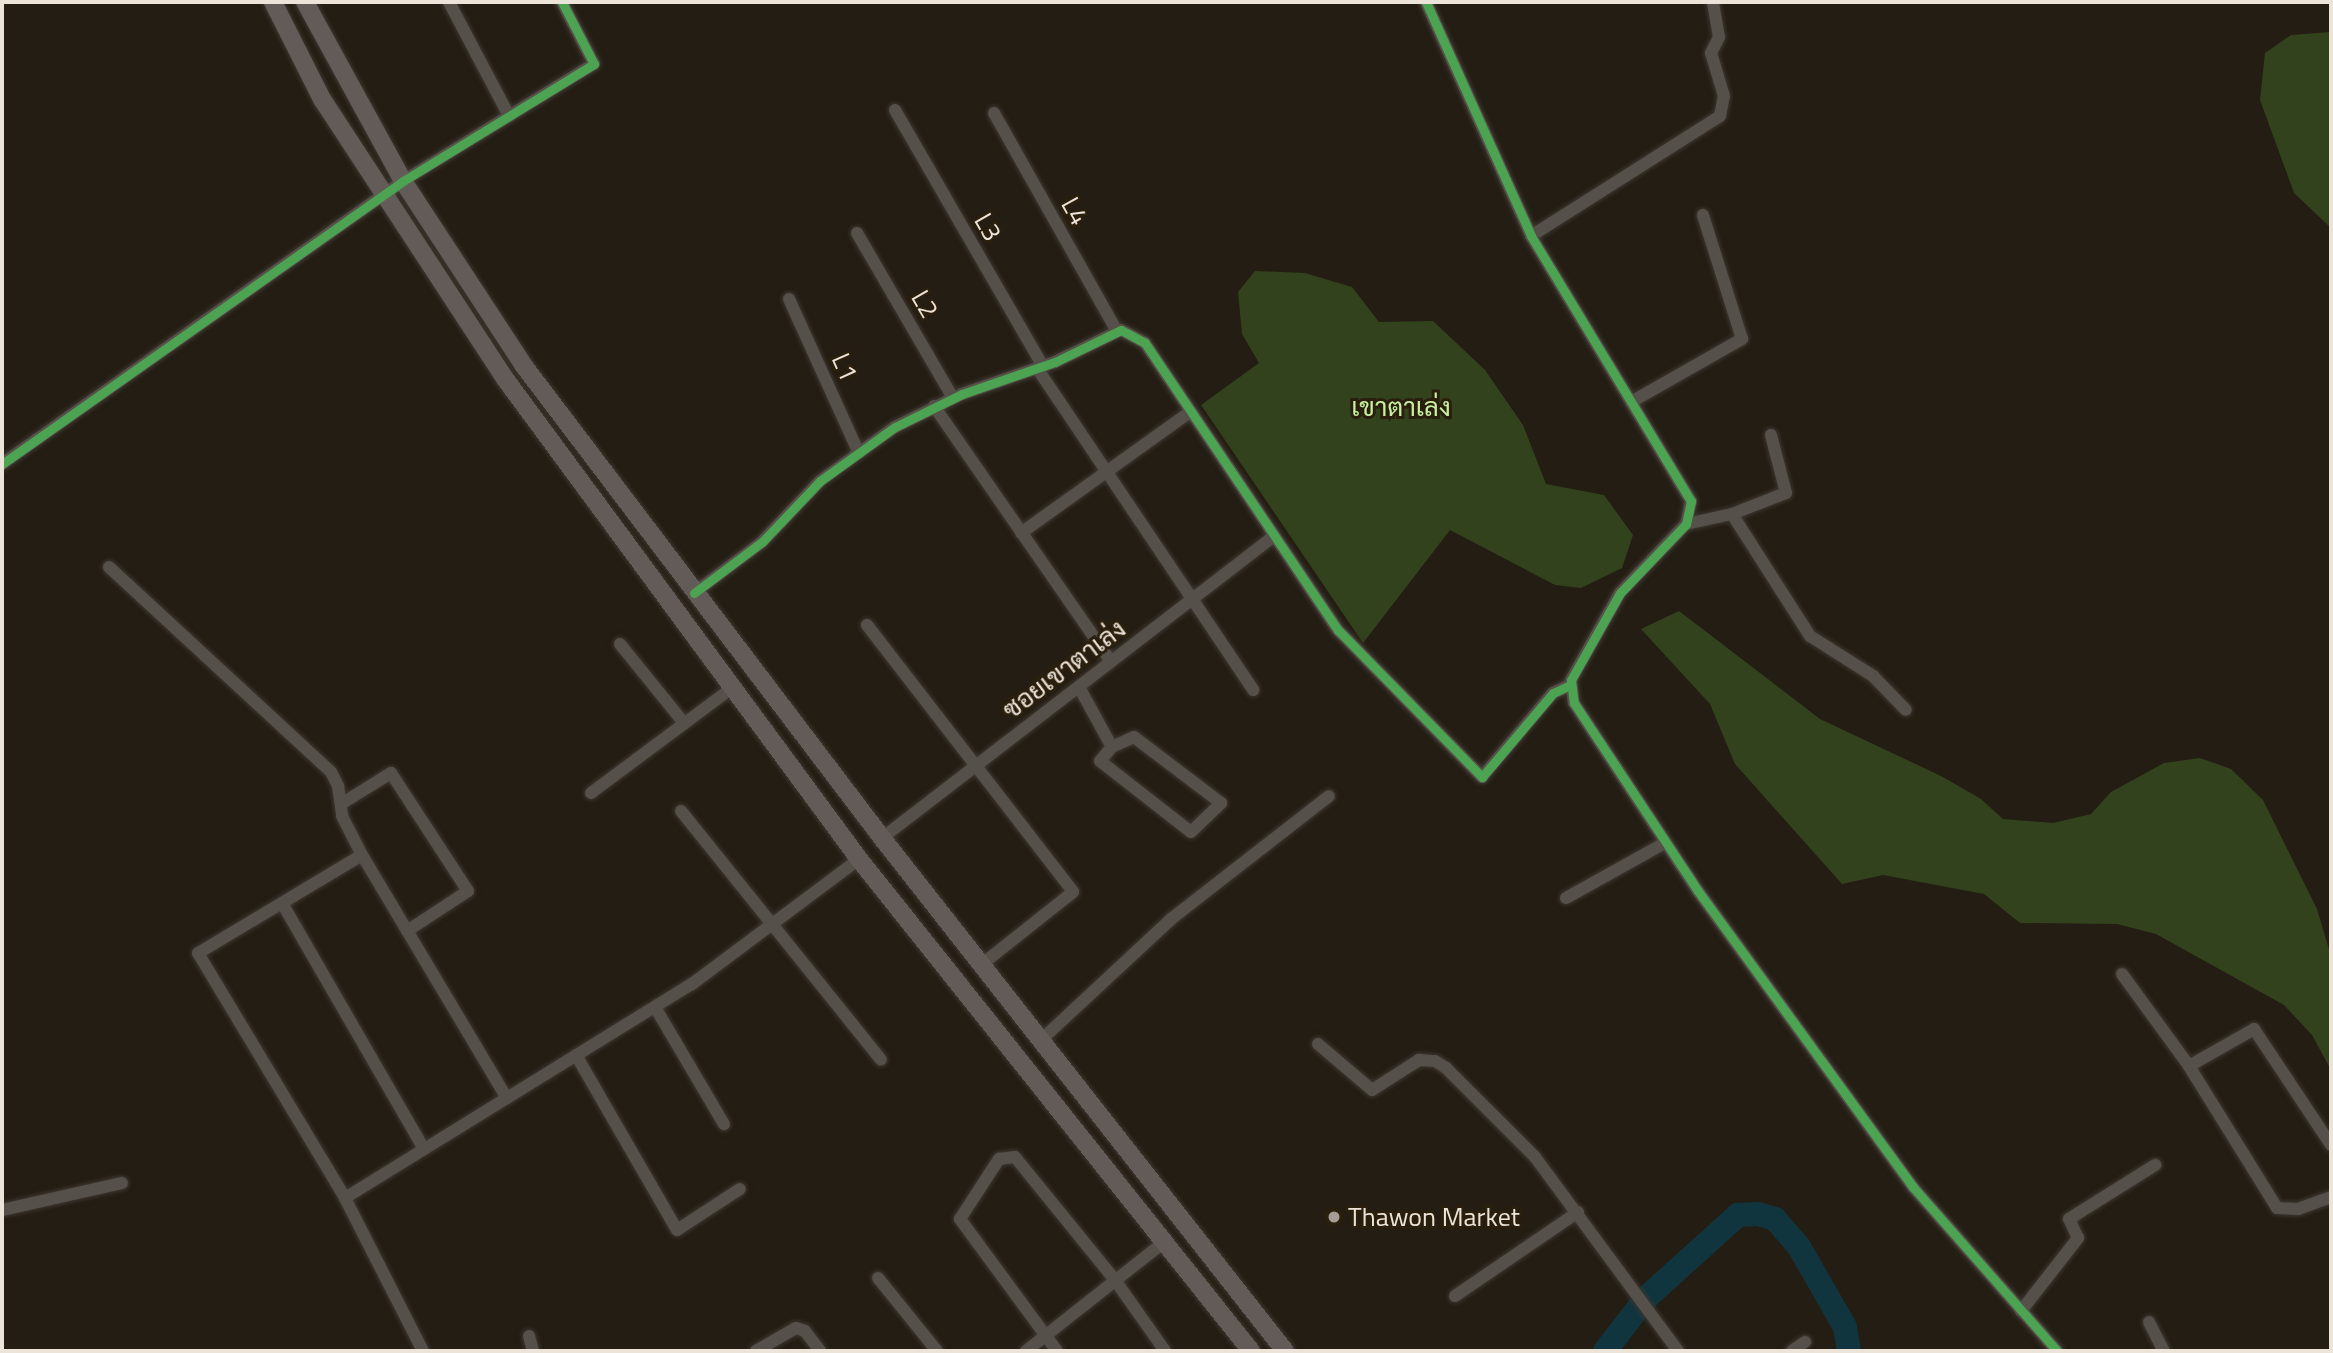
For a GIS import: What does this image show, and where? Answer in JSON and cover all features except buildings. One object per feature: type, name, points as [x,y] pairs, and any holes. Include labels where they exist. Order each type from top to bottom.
[{"type":"main road","points":[[273,2],[322,99],[382,196],[506,380],[859,859],[1251,1351]]},
{"type":"main road","points":[[305,2],[403,181],[524,366],[882,838],[1285,1351]]},
{"type":"street","points":[[449,2],[509,116]]},
{"type":"street","points":[[2,464],[403,181],[594,64],[562,2]]},
{"type":"street","points":[[694,593],[762,542],[820,481],[934,406],[1040,367],[1117,331],[1129,331],[1145,344],[1273,537],[1346,640],[1482,777],[1553,693],[1570,685],[1620,593],[1686,524],[1691,501],[1531,236],[1426,2]]},
{"type":"street","points":[[1531,236],[1720,116],[1724,96],[1711,53],[1719,37],[1713,2]]},
{"type":"street","name":"L3","points":[[895,110],[1040,367],[1107,472],[1254,690]]},
{"type":"street","name":"L4","points":[[994,113],[1117,331]]},
{"type":"street","points":[[1631,402],[1742,339],[1703,215]]},
{"type":"street","name":"L2","points":[[857,233],[953,398]]},
{"type":"street","name":"L1","points":[[789,299],[859,453]]},
{"type":"street","points":[[934,406],[1111,662]]},
{"type":"street","points":[[1021,533],[1190,412]]},
{"type":"street","points":[[1686,524],[1732,514],[1786,493],[1788,484],[1771,435]]},
{"type":"street","points":[[1732,514],[1810,636],[1873,676],[1906,710]]},
{"type":"street","name":"ซอยเขาตาเล่ง","points":[[882,838],[1273,537]]},
{"type":"street","points":[[109,567],[331,772],[342,816],[362,855],[507,1098]]},
{"type":"street","points":[[867,625],[1073,892],[982,965]]},
{"type":"street","points":[[620,644],[684,723]]},
{"type":"street","points":[[1570,685],[1583,719],[1665,843],[1913,1187],[2057,1351]]},
{"type":"street","points":[[591,793],[733,687]]},
{"type":"street","points":[[1079,687],[1112,747]]},
{"type":"street","points":[[1134,737],[1221,803],[1191,832],[1100,761],[1112,747],[1134,737]]},
{"type":"street","points":[[341,804],[391,773],[468,891],[407,931]]},
{"type":"street","points":[[1041,1040],[1171,919],[1329,796]]},
{"type":"street","points":[[681,811],[771,927],[881,1060]]},
{"type":"street","points":[[1566,898],[1665,843]]},
{"type":"street","points":[[362,855],[198,953],[345,1198],[423,1351]]},
{"type":"street","points":[[345,1198],[655,1007],[771,927],[859,859]]},
{"type":"street","points":[[282,903],[424,1149]]},
{"type":"street","points":[[2122,974],[2189,1066],[2277,1209],[2298,1209],[2331,1197]]},
{"type":"street","points":[[655,1007],[724,1124]]},
{"type":"street","points":[[2189,1066],[2254,1029],[2331,1145]]},
{"type":"street","points":[[1318,1044],[1372,1090],[1419,1060],[1435,1061],[1446,1068],[1535,1157],[1666,1330],[1678,1351]]},
{"type":"street","points":[[576,1055],[677,1230],[740,1189]]},
{"type":"street","points":[[1057,1351],[960,1219],[999,1159],[1015,1157],[1115,1280],[1165,1351]]},
{"type":"street","points":[[2021,1311],[2078,1238],[2069,1219],[2155,1165]]},
{"type":"street","points":[[2,1210],[122,1183]]},
{"type":"street","points":[[1455,1296],[1578,1212]]},
{"type":"street","points":[[1026,1351],[1164,1242]]},
{"type":"street","points":[[878,1278],[937,1351]]},
{"type":"street","points":[[2150,1322],[2164,1351]]},
{"type":"street","points":[[756,1351],[796,1328],[805,1331],[820,1351]]},
{"type":"street","points":[[529,1336],[533,1351]]},
{"type":"street","points":[[1793,1351],[1805,1342]]},
{"type":"green space","points":[[2331,32],[2331,228],[2294,193],[2260,100],[2265,53],[2291,35]]},
{"type":"green space","name":"เขาตาเล่ง","points":[[1255,271],[1305,273],[1352,287],[1379,322],[1433,321],[1485,370],[1523,425],[1546,484],[1604,495],[1633,535],[1622,568],[1581,588],[1555,585],[1450,530],[1363,643],[1201,405],[1259,363],[1242,334],[1238,292]]},
{"type":"green space","points":[[1679,611],[1820,719],[1941,776],[1981,799],[2003,819],[2053,823],[2091,814],[2111,792],[2164,763],[2200,758],[2231,769],[2263,800],[2317,909],[2331,956],[2331,1070],[2312,1035],[2284,1005],[2156,934],[2117,924],[2020,923],[1984,894],[1883,875],[1842,884],[1735,764],[1710,704],[1641,629]]},
{"type":"waterway","points":[[1605,1351],[1646,1298],[1738,1215],[1758,1214],[1775,1219],[1798,1245],[1845,1327],[1849,1351]]},
{"type":"cycle path","points":[[2,464],[403,181],[594,64],[562,2]]},
{"type":"cycle path","points":[[1426,2],[1531,236],[1691,501],[1686,524],[1620,593],[1571,680],[1574,703],[1698,891],[1913,1187],[2057,1351]]},
{"type":"cycle path","points":[[694,593],[762,542],[820,481],[895,427],[962,394],[1055,362],[1121,330],[1145,343],[1338,630],[1482,777],[1553,693],[1570,685]]},
{"type":"place","name":"Thawon Market","points":[[1334,1217]]}]
